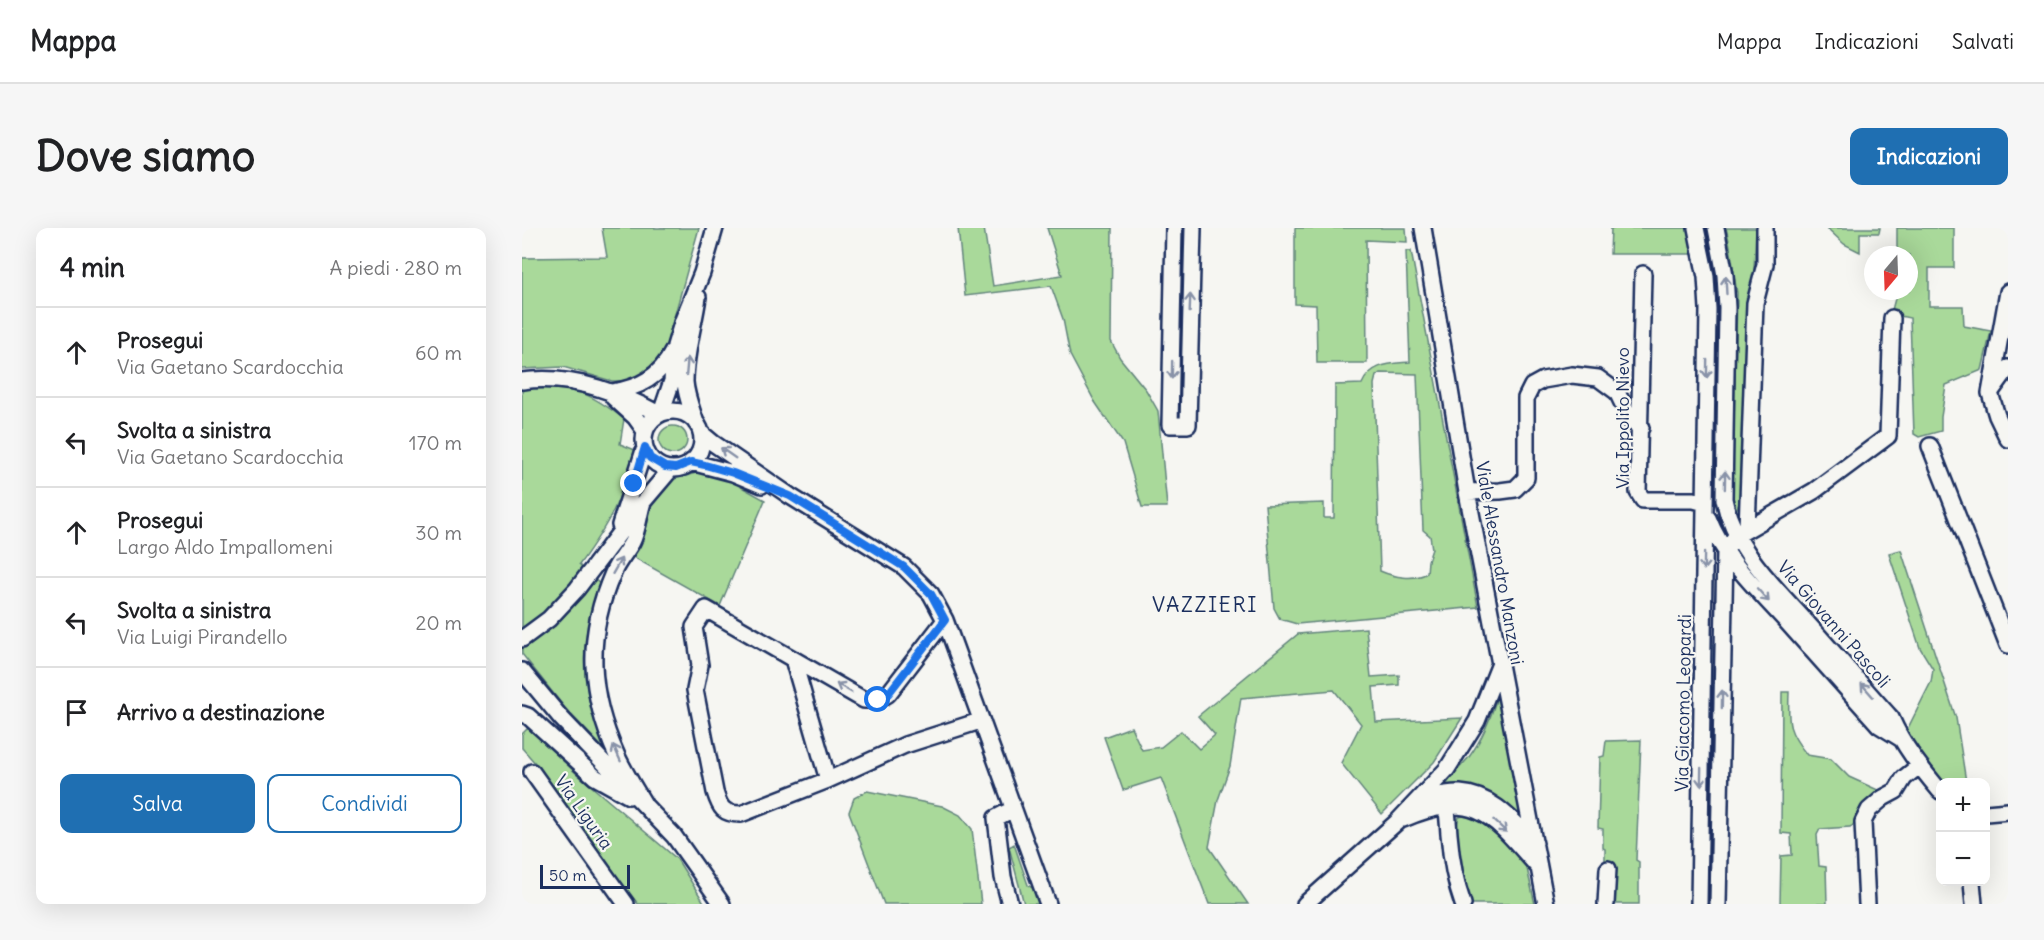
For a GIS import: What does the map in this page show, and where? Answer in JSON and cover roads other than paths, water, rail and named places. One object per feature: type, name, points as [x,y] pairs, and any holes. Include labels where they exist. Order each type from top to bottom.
[{"type":"street","points":[[612,392],[644,383],[657,374],[668,361],[702,273],[715,228]]},
{"type":"street","points":[[1174,228],[1170,425],[1188,425],[1193,228]]},
{"type":"street","name":"Viale Alessandro Manzoni","points":[[1423,228],[1467,492],[1546,904]]},
{"type":"street","name":"Via Giacomo Leopardi","points":[[1696,228],[1706,277],[1708,309],[1699,904]]},
{"type":"street","points":[[1716,228],[1725,275],[1727,308],[1724,499],[1727,514],[1742,533]]},
{"type":"street","points":[[1742,533],[1755,303],[1765,264],[1765,228]]},
{"type":"street","points":[[645,447],[654,462],[671,469],[691,462],[700,449],[699,428],[687,396],[686,382],[688,348],[694,326],[702,273]]},
{"type":"street","name":"Via Ippolito Nievo","points":[[1642,274],[1641,428],[1638,492],[1643,500],[1694,500],[1705,503]]},
{"type":"street","points":[[2008,292],[1990,393],[1997,416],[2008,439]]},
{"type":"street","points":[[1708,309],[1727,308]]},
{"type":"street","points":[[1725,551],[1742,533],[1815,491],[1888,436],[1892,318]]},
{"type":"street","points":[[614,542],[645,447],[645,431],[648,424],[660,414],[672,381],[675,346]]},
{"type":"street","points":[[1172,346],[1189,346]]},
{"type":"street","points":[[1990,393],[2008,368]]},
{"type":"street","points":[[1467,492],[1515,489],[1526,478],[1526,398],[1532,386],[1543,380],[1572,375],[1598,378],[1617,392],[1631,421],[1641,428]]},
{"type":"street","points":[[522,381],[539,378],[564,380],[612,392],[660,414],[678,411],[688,416],[699,428],[790,496],[904,567],[931,594],[945,620],[1048,904]]},
{"type":"street","points":[[594,387],[623,405],[645,431]]},
{"type":"street","points":[[1930,446],[2008,645]]},
{"type":"street","points":[[691,462],[733,473],[790,496]]},
{"type":"street","points":[[522,639],[549,619],[588,576],[643,502],[671,469]]},
{"type":"street","points":[[643,502],[633,540],[613,572],[603,601],[593,644],[594,678],[600,712],[618,757],[644,804]]},
{"type":"street","name":"Via Giacomo Leopardi","points":[[1705,503],[1715,535],[1725,551],[1718,904]]},
{"type":"street","name":"Via Giovanni Pascoli","points":[[1742,533],[1759,568],[1891,718],[1900,738],[1919,766],[1936,785]]},
{"type":"street","name":"Via Giovanni Pascoli","points":[[1725,551],[1879,725],[1900,738]]},
{"type":"street","points":[[945,620],[888,694],[878,700],[864,700],[706,609],[694,627],[700,665],[695,690],[720,807],[731,814],[741,814],[828,780],[905,746],[980,721]]},
{"type":"street","points":[[793,659],[828,780]]},
{"type":"street","points":[[1305,904],[1397,822],[1456,757],[1477,721],[1499,666]]},
{"type":"street","points":[[522,671],[561,718],[674,836],[722,904]]},
{"type":"street","points":[[525,715],[595,777],[644,804]]},
{"type":"street","points":[[1701,752],[1721,752]]},
{"type":"street","points":[[1868,904],[1863,822],[1869,810],[1896,791],[1904,778],[1919,766]]},
{"type":"street","name":"Via Liguria","points":[[532,772],[626,904]]},
{"type":"street","points":[[1397,822],[1460,793],[1475,795],[1490,802],[1535,843]]},
{"type":"street","points":[[1418,800],[1445,800],[1477,810],[1492,819],[1540,869]]},
{"type":"street","points":[[1445,800],[1458,889],[1463,904]]},
{"type":"street","points":[[1010,904],[1003,877],[996,818],[1013,809]]},
{"type":"street","points":[[1990,813],[2008,811]]},
{"type":"street","points":[[1700,852],[1719,852]]},
{"type":"street","points":[[1606,904],[1608,869]]},
{"type":"street","points":[[1972,886],[1974,904]]},
{"type":"district","name":"VAZZIERI","points":[[1205,604]]}]
